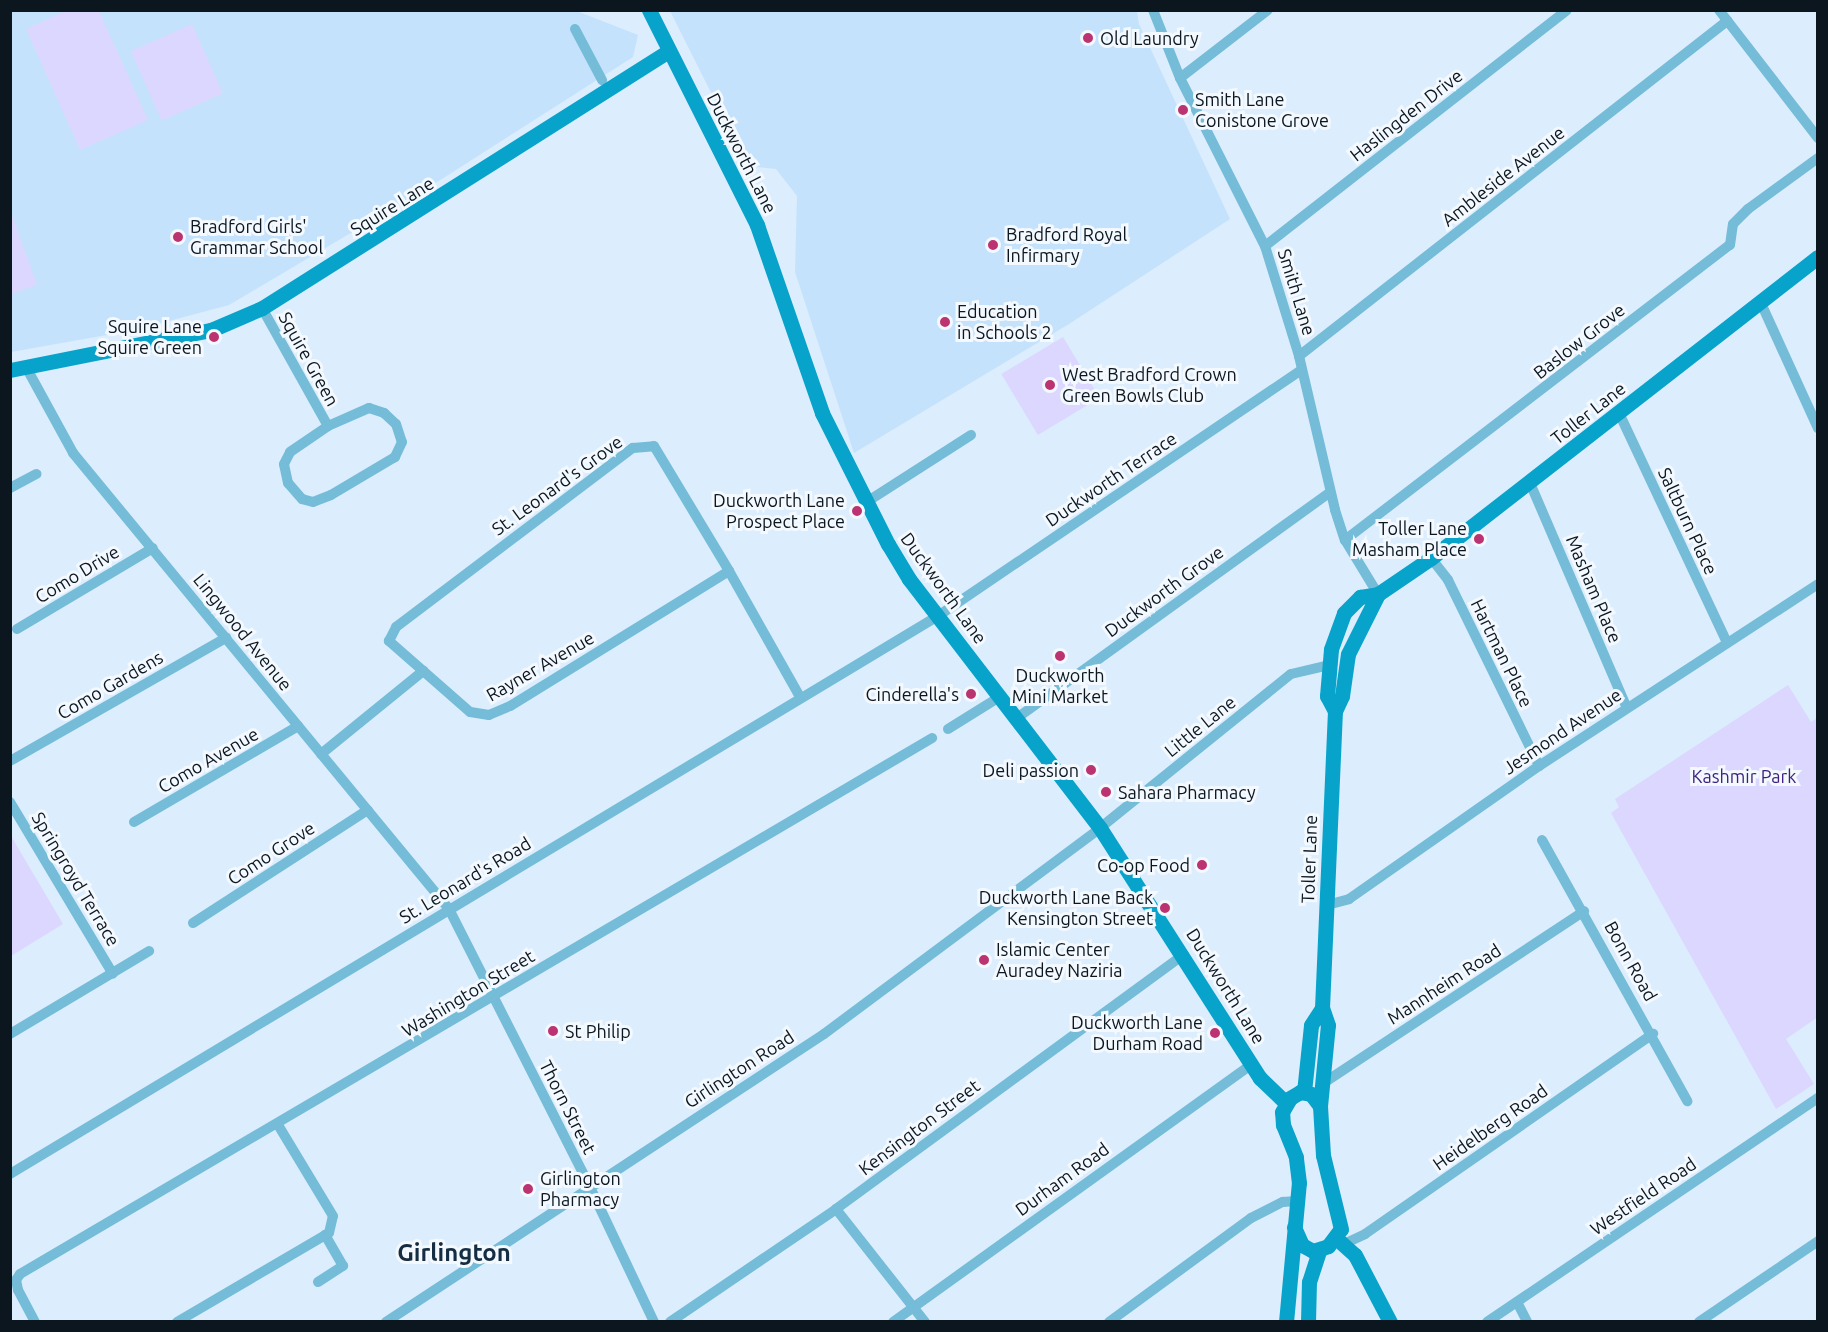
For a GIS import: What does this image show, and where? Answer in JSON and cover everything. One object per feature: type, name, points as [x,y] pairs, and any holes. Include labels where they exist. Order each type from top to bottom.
[{"type":"street","name":"Duckworth Lane","points":[[649,10],[757,225],[822,413],[865,503],[909,579],[1100,828],[1184,954],[1268,1088],[1286,1103]]},
{"type":"street","name":"Smith Lane","points":[[1153,10],[1180,78],[1265,246],[1299,356],[1330,492],[1345,540],[1378,594]]},
{"type":"street","points":[[1180,78],[1268,10]]},
{"type":"street","name":"Haslingden Drive","points":[[1265,246],[1567,10]]},
{"type":"street","points":[[1719,10],[1818,138]]},
{"type":"street","name":"Ambleside Avenue","points":[[1299,356],[1727,21]]},
{"type":"street","points":[[575,29],[602,80]]},
{"type":"street","name":"Squire Lane","points":[[10,370],[211,330],[262,308],[669,51]]},
{"type":"street","name":"Baslow Grove","points":[[1345,540],[1730,245],[1733,224],[1748,209],[1818,158]]},
{"type":"street","name":"Toller Lane","points":[[1335,711],[1327,696],[1333,639],[1344,613],[1360,597],[1378,594],[1431,558],[1818,257]]},
{"type":"street","points":[[1760,301],[1818,428]]},
{"type":"street","name":"Squire Green","points":[[262,308],[328,426]]},
{"type":"street","name":"Lingwood Avenue","points":[[26,366],[73,453],[449,909]]},
{"type":"street","name":"Duckworth Terrace","points":[[938,616],[1302,370]]},
{"type":"street","name":"Squire Green","points":[[369,408],[384,412],[396,424],[402,442],[395,457],[331,495],[313,502],[302,500],[288,483],[284,464],[290,452],[328,426],[369,408]]},
{"type":"street","name":"Saltburn Place","points":[[1619,413],[1727,643]]},
{"type":"street","points":[[865,503],[971,435]]},
{"type":"street","name":"St. Leonard's Grove","points":[[396,627],[633,448],[654,446],[729,571],[800,697]]},
{"type":"street","points":[[10,489],[36,474]]},
{"type":"street","name":"Masham Place","points":[[1530,483],[1627,708]]},
{"type":"street","name":"Duckworth Grove","points":[[1017,718],[1330,492]]},
{"type":"street","name":"Como Drive","points":[[17,629],[153,548]]},
{"type":"street","name":"Hartman Place","points":[[1431,558],[1448,580],[1539,766]]},
{"type":"street","name":"Rayner Avenue","points":[[396,627],[389,640],[470,712],[489,715],[510,706],[729,571]]},
{"type":"street","name":"Jesmond Avenue","points":[[1327,905],[1350,899],[1539,766],[1818,584]]},
{"type":"street","name":"Toller Lane","points":[[1340,1241],[1341,1219],[1324,1161],[1320,1106],[1328,1025],[1322,1008],[1335,711],[1351,645],[1378,594]]},
{"type":"street","name":"St. Leonard's Road","points":[[10,1174],[938,616]]},
{"type":"street","name":"Como Gardens","points":[[10,761],[226,638]]},
{"type":"street","points":[[1329,664],[1343,680]]},
{"type":"street","name":"Little Lane","points":[[1100,828],[1291,674],[1329,664]]},
{"type":"street","points":[[321,754],[423,670]]},
{"type":"street","points":[[948,729],[1001,696]]},
{"type":"street","name":"Como Avenue","points":[[134,822],[298,726]]},
{"type":"street","name":"Washington Street","points":[[35,1322],[18,1290],[16,1280],[20,1274],[278,1125],[932,738]]},
{"type":"street","name":"Springroyd Terrace","points":[[10,802],[113,974]]},
{"type":"street","name":"Como Grove","points":[[193,922],[368,810]]},
{"type":"street","name":"Girlington Road","points":[[386,1322],[590,1185],[824,1034],[1100,828]]},
{"type":"street","name":"Bonn Road","points":[[1542,840],[1653,1034],[1687,1101]]},
{"type":"street","name":"Thorn Street","points":[[449,909],[590,1185],[654,1322]]},
{"type":"street","name":"Mannheim Road","points":[[1322,1084],[1584,911]]},
{"type":"street","points":[[10,1034],[149,951]]},
{"type":"street","name":"Kensington Street","points":[[670,1322],[836,1209],[1184,954]]},
{"type":"street","name":"Toller Lane","points":[[1304,1092],[1311,1025],[1322,1008]]},
{"type":"street","name":"Heidelberg Road","points":[[1340,1241],[1365,1234],[1653,1034]]},
{"type":"street","name":"Durham Road","points":[[893,1322],[1252,1064]]},
{"type":"street","points":[[1286,1322],[1299,1167],[1283,1125],[1286,1103],[1304,1092],[1314,1096],[1320,1106]]},
{"type":"street","name":"Westfield Road","points":[[1487,1322],[1818,1098]]},
{"type":"street","points":[[177,1322],[327,1234],[333,1216],[278,1125]]},
{"type":"street","points":[[1109,1322],[1251,1218],[1283,1202],[1296,1201]]},
{"type":"street","points":[[836,1209],[914,1306],[924,1322]]},
{"type":"street","points":[[1294,1227],[1302,1245],[1319,1251],[1340,1241],[1355,1255],[1390,1322]]},
{"type":"street","points":[[318,1282],[343,1266],[327,1234]]},
{"type":"street","points":[[1699,1322],[1818,1240]]},
{"type":"street","points":[[1308,1322],[1309,1282],[1319,1251]]},
{"type":"street","points":[[1517,1302],[1527,1322]]},
{"type":"shaded area","name":"Bradford Girls' Grammar School","points":[[574,10],[638,35],[633,57],[442,179],[229,305],[135,330],[11,352],[11,11]]},
{"type":"shaded area","name":"Bradford Royal Infirmary","points":[[670,11],[1137,11],[1139,24],[1230,219],[1069,324],[854,453],[795,272],[797,196],[776,169],[748,166]]},
{"type":"green space","points":[[68,10],[99,11],[148,120],[80,150],[26,29]]},
{"type":"green space","points":[[192,24],[223,93],[162,121],[131,51]]},
{"type":"green space","points":[[11,212],[37,285],[10,294]]},
{"type":"green space","name":"West Bradford Crown Green Bowls Club","points":[[1063,337],[1100,398],[1038,435],[1001,374]]},
{"type":"green space","name":"Kashmir Park","points":[[1788,685],[1811,722],[1817,718],[1818,1017],[1786,1039],[1814,1084],[1776,1109],[1611,813],[1619,807],[1615,799]]},
{"type":"green space","points":[[11,836],[63,924],[10,956]]},
{"type":"place","name":"Old Laundry","points":[[1088,38]]},
{"type":"place","name":"Smith Lane Conistone Grove","points":[[1183,110]]},
{"type":"place","name":"Bradford Girls' Grammar School","points":[[178,237]]},
{"type":"place","name":"Bradford Royal Infirmary","points":[[993,245]]},
{"type":"place","name":"Education in Schools 2","points":[[945,322]]},
{"type":"place","name":"Squire Lane Squire Green","points":[[214,337]]},
{"type":"place","name":"West Bradford Crown Green Bowls Club","points":[[1050,385]]},
{"type":"place","name":"Duckworth Lane Prospect Place","points":[[857,511]]},
{"type":"place","name":"Toller Lane Masham Place","points":[[1479,539]]},
{"type":"place","name":"Duckworth Mini Market","points":[[1060,656]]},
{"type":"place","name":"Cinderella's","points":[[971,694]]},
{"type":"place","name":"Deli passion","points":[[1091,770]]},
{"type":"place","name":"Sahara Pharmacy","points":[[1106,792]]},
{"type":"place","name":"Co-op Food","points":[[1202,865]]},
{"type":"place","name":"Duckworth Lane Back Kensington Street","points":[[1165,908]]},
{"type":"place","name":"Islamic Center Auradey Naziria","points":[[984,960]]},
{"type":"place","name":"St Philip","points":[[553,1031]]},
{"type":"place","name":"Duckworth Lane Durham Road","points":[[1215,1033]]},
{"type":"place","name":"Girlington Pharmacy","points":[[528,1189]]},
{"type":"district","name":"Girlington","points":[[454,1253]]}]
